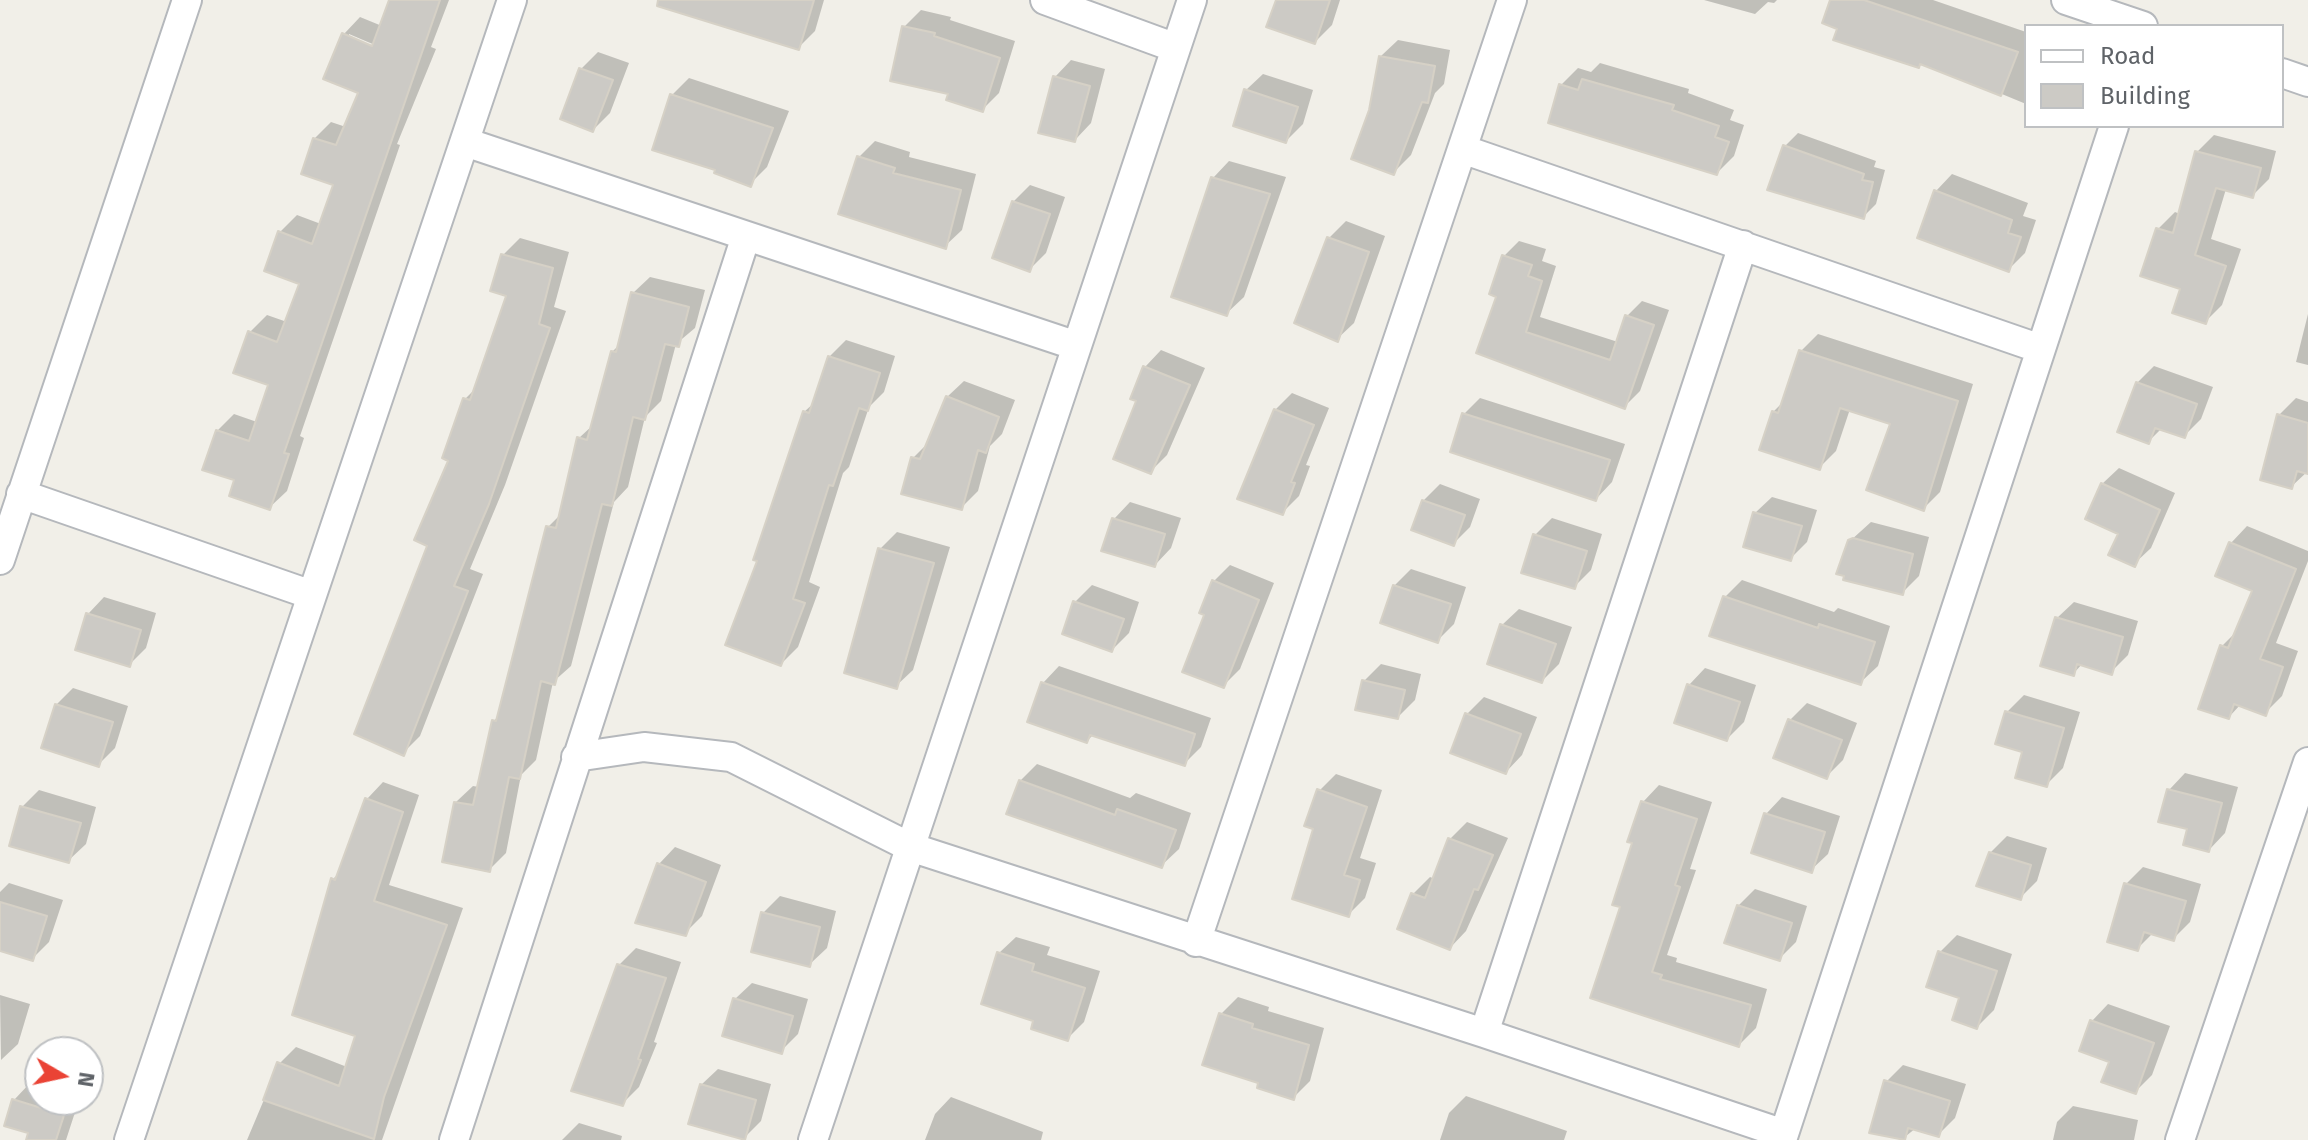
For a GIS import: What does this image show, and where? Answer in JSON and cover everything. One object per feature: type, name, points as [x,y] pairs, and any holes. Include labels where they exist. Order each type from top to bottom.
[{"type":"street","points":[[0,560],[187,0]]},
{"type":"street","points":[[129,1140],[512,0]]},
{"type":"street","points":[[1045,0],[1176,48]]},
{"type":"street","points":[[813,1140],[1192,0]]},
{"type":"street","points":[[1196,942],[1512,0]]},
{"type":"street","points":[[2066,0],[2137,24]]},
{"type":"street","points":[[2284,74],[2308,82]]},
{"type":"street","points":[[576,757],[644,747],[731,757],[910,847],[1484,1033],[1783,1137],[2113,128]]},
{"type":"street","points":[[465,142],[1077,346]]},
{"type":"street","points":[[1462,149],[2041,349]]},
{"type":"street","points":[[454,1140],[746,236]]},
{"type":"street","points":[[1484,1033],[1743,245]]},
{"type":"street","points":[[21,494],[312,595]]},
{"type":"street","points":[[2180,1140],[2308,762]]},
{"type":"building","points":[[389,0],[440,0],[284,453],[289,454],[270,510],[229,496],[234,480],[202,470],[216,430],[249,441],[268,385],[233,373],[248,331],[277,342],[299,284],[264,271],[278,231],[312,244],[333,185],[301,174],[313,138],[336,145],[358,93],[323,79],[342,33],[372,46]]},
{"type":"building","points":[[658,0],[814,0],[799,50],[657,6]]},
{"type":"building","points":[[1276,0],[1330,0],[1315,44],[1266,27]]},
{"type":"building","points":[[1830,0],[1864,0],[2018,52],[2001,96],[1920,64],[1919,68],[1833,40],[1837,29],[1822,23]]},
{"type":"building","points":[[902,26],[935,33],[934,36],[1000,58],[983,112],[946,100],[948,94],[890,81]]},
{"type":"building","points":[[1379,56],[1435,66],[1428,103],[1422,102],[1394,175],[1351,159],[1369,110]]},
{"type":"building","points":[[579,68],[613,80],[593,132],[560,119]]},
{"type":"building","points":[[1053,76],[1090,86],[1075,142],[1038,133]]},
{"type":"building","points":[[1582,79],[1674,105],[1672,110],[1719,126],[1715,137],[1729,142],[1717,175],[1548,123],[1559,84],[1578,90]]},
{"type":"building","points":[[1244,89],[1298,107],[1286,143],[1233,126]]},
{"type":"building","points":[[670,94],[773,128],[751,187],[714,173],[715,170],[652,150]]},
{"type":"building","points":[[1783,145],[1864,174],[1862,180],[1873,182],[1864,219],[1767,190]]},
{"type":"building","points":[[2195,151],[2261,168],[2253,198],[2216,188],[2195,255],[2226,266],[2206,324],[2172,313],[2180,289],[2140,276],[2156,228],[2173,233]]},
{"type":"building","points":[[857,156],[895,168],[893,173],[961,190],[946,249],[838,214]]},
{"type":"building","points":[[1211,177],[1270,194],[1227,316],[1171,297]]},
{"type":"building","points":[[1934,190],[2012,220],[2008,233],[2021,237],[2009,272],[1917,238]]},
{"type":"building","points":[[1012,201],[1050,214],[1030,272],[992,258]]},
{"type":"building","points":[[1327,237],[1369,252],[1338,342],[1294,323]]},
{"type":"building","points":[[501,254],[553,268],[539,324],[550,328],[489,504],[454,586],[468,591],[404,756],[354,734],[427,546],[414,540],[448,461],[442,458],[463,398],[470,400],[506,296],[490,291]]},
{"type":"building","points":[[1502,255],[1532,265],[1528,276],[1542,281],[1526,332],[1610,360],[1625,315],[1654,325],[1625,409],[1476,353],[1496,297],[1489,294]]},
{"type":"building","points":[[631,292],[689,307],[679,347],[665,344],[645,420],[633,417],[612,506],[602,504],[555,685],[541,681],[520,779],[509,777],[490,872],[442,862],[454,802],[473,805],[492,720],[496,721],[546,526],[556,528],[577,437],[587,440],[611,351],[616,352]]},
{"type":"building","points":[[1799,350],[1958,401],[1924,511],[1866,490],[1890,424],[1840,408],[1820,470],[1759,450],[1772,411],[1778,413]]},
{"type":"building","points":[[828,356],[880,373],[868,411],[859,408],[833,486],[829,485],[793,599],[805,603],[781,666],[725,645],[757,561],[753,560],[803,411],[809,413]]},
{"type":"building","points":[[1143,366],[1190,385],[1151,474],[1113,459],[1136,401],[1130,399]]},
{"type":"building","points":[[2136,382],[2197,404],[2185,438],[2155,428],[2149,444],[2117,432]]},
{"type":"building","points":[[946,396],[999,417],[986,453],[978,450],[962,510],[901,494],[911,457],[920,459]]},
{"type":"building","points":[[1274,409],[1314,425],[1291,482],[1295,483],[1283,515],[1237,499]]},
{"type":"building","points":[[1462,413],[1610,460],[1596,501],[1450,452]]},
{"type":"building","points":[[2277,414],[2308,423],[2308,474],[2297,471],[2292,489],[2260,480]]},
{"type":"building","points":[[2101,483],[2160,510],[2135,567],[2108,555],[2118,534],[2085,519]]},
{"type":"building","points":[[1422,500],[1465,515],[1454,546],[1411,530]]},
{"type":"building","points":[[1753,512],[1802,526],[1791,561],[1743,547]]},
{"type":"building","points":[[1112,518],[1165,534],[1155,567],[1101,551]]},
{"type":"building","points":[[1533,534],[1587,551],[1575,589],[1521,573]]},
{"type":"building","points":[[1853,538],[1913,554],[1903,595],[1843,580],[1844,576],[1836,574],[1848,540]]},
{"type":"building","points":[[2229,542],[2296,569],[2260,659],[2283,667],[2266,716],[2234,704],[2229,719],[2198,709],[2220,645],[2228,648],[2252,591],[2215,576]]},
{"type":"building","points":[[878,548],[934,563],[897,689],[844,673]]},
{"type":"building","points":[[1212,580],[1259,600],[1224,688],[1182,672],[1204,615],[1199,613]]},
{"type":"building","points":[[1393,585],[1451,604],[1438,643],[1380,623]]},
{"type":"building","points":[[1723,596],[1818,628],[1819,624],[1875,642],[1861,685],[1709,636]]},
{"type":"building","points":[[1073,601],[1124,619],[1112,652],[1062,634]]},
{"type":"building","points":[[86,613],[141,630],[130,667],[75,650]]},
{"type":"building","points":[[2055,617],[2123,637],[2112,675],[2077,664],[2074,676],[2040,666]]},
{"type":"building","points":[[1500,624],[1556,644],[1542,683],[1487,664]]},
{"type":"building","points":[[1362,680],[1405,690],[1398,719],[1355,710]]},
{"type":"building","points":[[1041,682],[1195,734],[1185,766],[1090,735],[1087,743],[1027,722]]},
{"type":"building","points":[[1687,684],[1740,702],[1727,741],[1674,723]]},
{"type":"building","points":[[55,704],[113,722],[99,767],[41,748]]},
{"type":"building","points":[[2005,711],[2064,728],[2047,787],[2015,778],[2022,752],[1995,744]]},
{"type":"building","points":[[1465,713],[1521,734],[1506,774],[1450,753]]},
{"type":"building","points":[[1788,719],[1842,740],[1827,779],[1773,758]]},
{"type":"building","points":[[1019,780],[1115,815],[1117,809],[1176,830],[1162,868],[1006,814]]},
{"type":"building","points":[[1317,789],[1367,807],[1344,875],[1360,880],[1349,917],[1292,899],[1313,829],[1304,826]]},
{"type":"building","points":[[2167,789],[2222,803],[2209,852],[2183,845],[2187,829],[2158,822]]},
{"type":"building","points":[[365,798],[403,812],[374,901],[447,925],[384,1097],[374,1139],[263,1100],[277,1062],[339,1086],[355,1036],[292,1015],[331,878],[335,880]]},
{"type":"building","points":[[1641,801],[1697,819],[1675,885],[1680,887],[1652,972],[1662,975],[1660,979],[1751,1005],[1739,1047],[1590,998],[1620,907],[1612,905],[1632,843],[1627,842]]},
{"type":"building","points":[[20,806],[81,823],[69,863],[9,846]]},
{"type":"building","points":[[1764,813],[1825,832],[1812,873],[1751,853]]},
{"type":"building","points":[[1448,838],[1493,855],[1478,890],[1474,889],[1450,950],[1397,929],[1411,893],[1425,898]]},
{"type":"building","points":[[1989,852],[2031,865],[2021,900],[1976,886]]},
{"type":"building","points":[[657,863],[706,882],[686,936],[635,923]]},
{"type":"building","points":[[2124,883],[2186,901],[2174,941],[2144,932],[2138,951],[2107,942]]},
{"type":"building","points":[[0,902],[47,916],[33,961],[0,951]]},
{"type":"building","points":[[1737,905],[1792,923],[1780,961],[1724,943]]},
{"type":"building","points":[[761,912],[820,927],[810,967],[751,952]]},
{"type":"building","points":[[1938,951],[1997,971],[1977,1029],[1952,1020],[1959,998],[1926,987]]},
{"type":"building","points":[[997,952],[1034,964],[1032,971],[1085,988],[1068,1041],[1031,1029],[1033,1021],[981,1004]]},
{"type":"building","points":[[617,964],[666,978],[638,1059],[641,1060],[623,1106],[571,1091]]},
{"type":"building","points":[[733,998],[793,1016],[782,1054],[722,1036]]},
{"type":"building","points":[[1219,1013],[1253,1024],[1252,1028],[1309,1045],[1294,1100],[1257,1088],[1258,1083],[1202,1065]]},
{"type":"building","points":[[2090,1020],[2154,1043],[2136,1094],[2101,1082],[2109,1062],[2079,1051]]},
{"type":"building","points":[[1884,1080],[1950,1101],[1939,1137],[1908,1128],[1905,1140],[1869,1133]]},
{"type":"building","points":[[700,1084],[756,1100],[745,1140],[688,1124]]},
{"type":"building","points":[[12,1099],[24,1103],[24,1116],[64,1116],[56,1140],[26,1140],[28,1133],[4,1126]]}]
